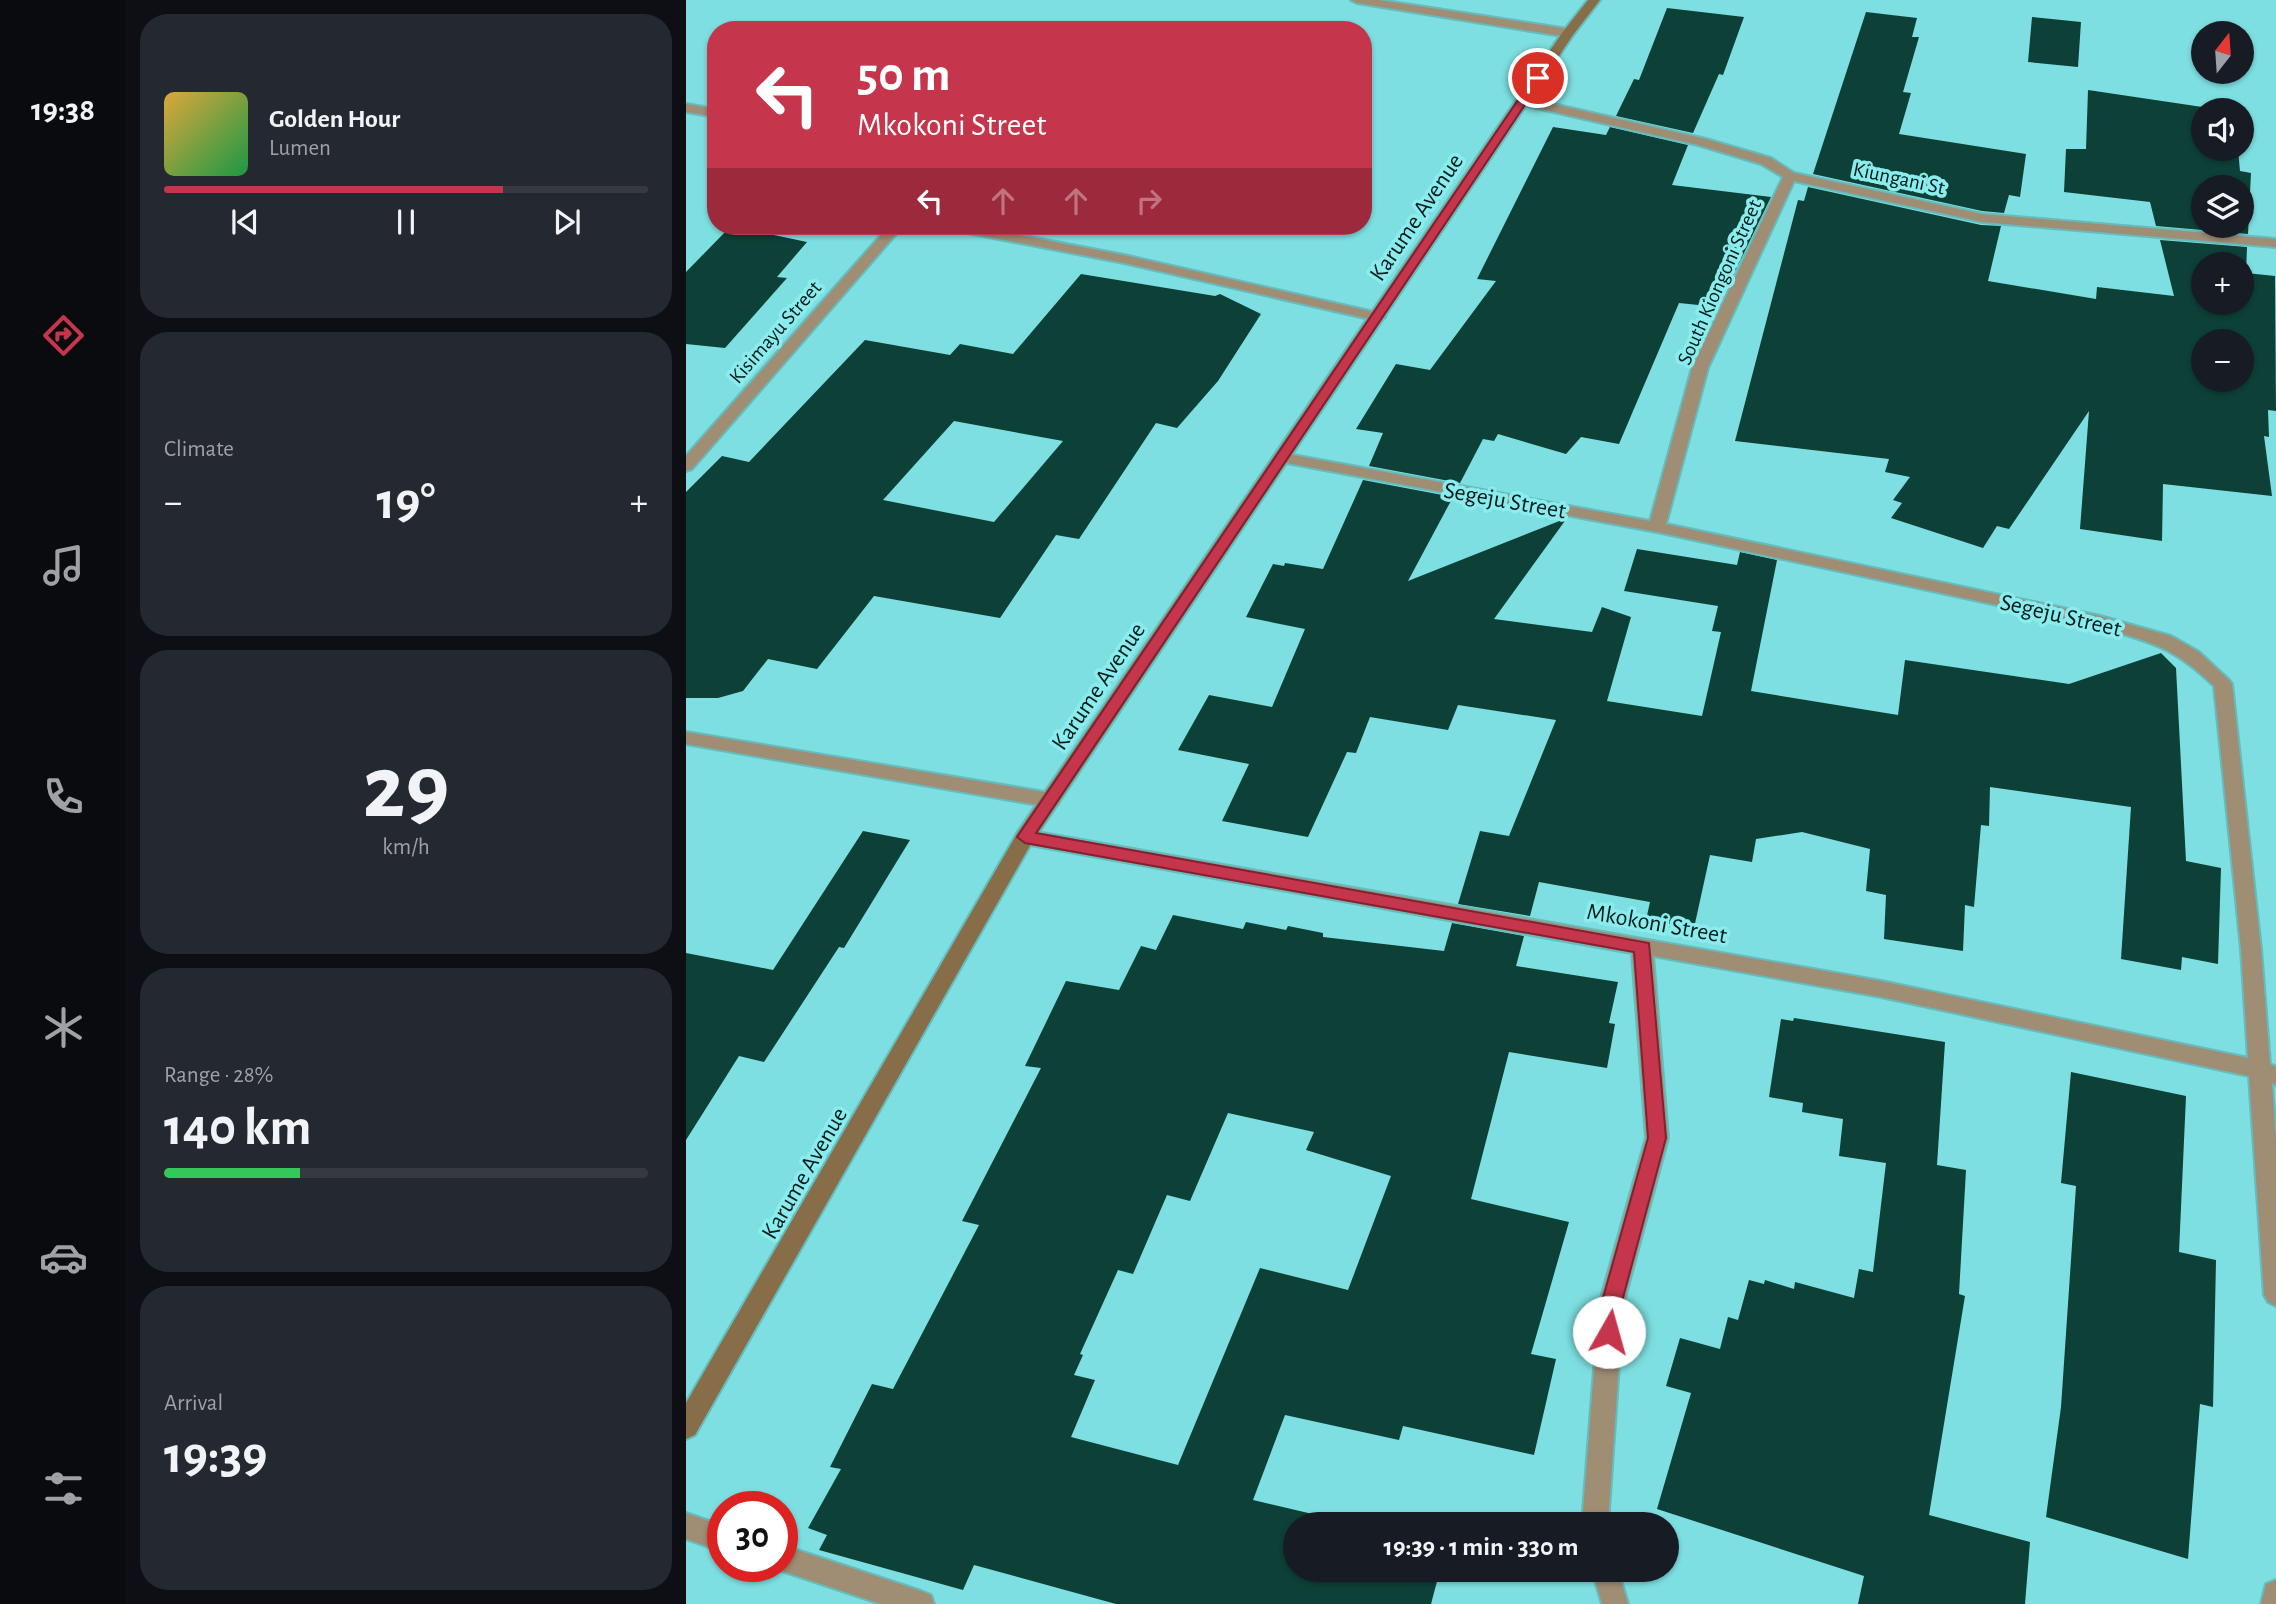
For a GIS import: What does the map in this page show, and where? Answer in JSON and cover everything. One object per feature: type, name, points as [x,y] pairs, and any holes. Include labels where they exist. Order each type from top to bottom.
[{"type":"main road","name":"Karume Avenue","points":[[686,1427],[1025,837],[1568,33],[1594,0]]},
{"type":"street","points":[[1357,0],[1568,33]]},
{"type":"street","name":"Kiungani St","points":[[1523,101],[1702,142],[1766,161],[1790,176],[1982,218],[2276,243]]},
{"type":"street","points":[[686,108],[707,112]]},
{"type":"street","name":"South Kiongoni Street","points":[[1657,527],[1700,368],[1790,176]]},
{"type":"street","name":"Kisimayu Street","points":[[686,466],[888,235]]},
{"type":"street","points":[[999,235],[1124,259],[1378,317]]},
{"type":"street","name":"Segeju Street","points":[[1282,458],[1657,527],[2100,622],[2165,640],[2193,656],[2223,684],[2250,949],[2268,1073],[2276,1295]]},
{"type":"street","points":[[686,738],[1050,800]]},
{"type":"street","name":"Mkokoni Street","points":[[1025,837],[1881,989],[2268,1073]]},
{"type":"street","points":[[1596,1512],[1611,1305],[1657,1138],[1643,947]]},
{"type":"street","points":[[686,1526],[707,1533]]},
{"type":"street","points":[[798,1563],[921,1604]]},
{"type":"street","points":[[1609,1582],[1615,1604]]},
{"type":"street","points":[[2274,1604],[2276,1593]]},
{"type":"building","points":[[1667,8],[1744,17],[1723,75],[1719,74],[1693,133],[1616,116],[1634,79],[1639,80]]},
{"type":"building","points":[[1866,12],[1917,18],[1912,37],[1919,37],[1903,92],[1911,93],[1899,134],[2026,154],[2020,197],[2009,195],[2004,213],[1982,211],[1813,174]]},
{"type":"building","points":[[2032,17],[2081,22],[2078,67],[2028,62]]},
{"type":"building","points":[[2088,90],[2191,105],[2191,161],[2239,161],[2240,171],[2251,175],[2191,175],[2191,229],[2156,226],[2150,202],[2064,192],[2066,149],[2086,149]]},
{"type":"building","points":[[1553,127],[1606,135],[1610,127],[1688,145],[1672,185],[1771,197],[1718,307],[1679,303],[1619,444],[1581,437],[1566,454],[1498,434],[1494,441],[1483,439],[1460,483],[1369,466],[1383,433],[1356,429],[1396,364],[1430,370],[1496,281],[1477,279]]},
{"type":"building","points":[[1808,187],[1981,225],[2001,226],[1988,281],[2096,299],[2097,287],[2174,296],[2160,240],[2247,247],[2247,252],[2191,252],[2191,315],[2254,315],[2254,274],[2275,276],[2276,411],[2268,410],[2269,437],[2264,436],[2272,496],[2163,484],[2162,541],[2080,529],[2089,411],[2009,529],[1997,526],[1983,548],[1891,518],[1902,503],[1893,500],[1910,477],[1885,472],[1889,459],[1735,441],[1798,200],[1804,201]]},
{"type":"building","points":[[722,235],[774,235],[807,242],[777,277],[787,278],[725,348],[686,344],[686,272]]},
{"type":"building","points":[[1081,274],[1215,296],[1220,294],[1261,314],[1218,381],[1177,428],[1156,423],[1079,539],[1056,535],[1000,618],[874,596],[817,669],[768,659],[743,691],[718,698],[686,698],[686,492],[722,456],[749,462],[865,340],[950,355],[960,344],[1013,354]],"holes":[[[954,421],[1063,441],[994,522],[883,500]]]},
{"type":"building","points":[[1363,480],[1453,497],[1408,581],[1567,518],[1494,619],[1592,632],[1602,607],[1631,617],[1607,701],[1702,716],[1721,632],[1712,631],[1718,606],[1624,591],[1637,549],[1737,565],[1740,552],[1777,560],[1751,691],[1898,715],[1905,660],[2069,684],[2161,653],[2176,668],[2186,861],[2221,868],[2218,964],[2182,957],[2181,970],[2121,959],[2131,807],[1990,787],[1989,826],[1981,825],[1974,907],[1965,905],[1963,951],[1884,939],[1886,895],[1866,891],[1870,849],[1802,832],[1756,839],[1752,862],[1710,855],[1694,928],[1646,920],[1650,902],[1539,882],[1530,916],[1458,904],[1480,831],[1509,836],[1556,720],[1458,705],[1448,730],[1370,717],[1356,753],[1347,752],[1308,837],[1222,821],[1249,764],[1178,750],[1209,695],[1272,707],[1305,629],[1246,617],[1273,564],[1284,566],[1285,563],[1323,569]]},
{"type":"building","points":[[863,831],[910,840],[844,948],[839,947],[764,1062],[739,1056],[686,1140],[686,953],[773,970]]},
{"type":"building","points":[[1173,915],[1243,929],[1246,922],[1286,930],[1288,926],[1323,933],[1323,937],[1444,951],[1452,923],[1524,936],[1516,966],[1618,982],[1609,1023],[1615,1024],[1607,1068],[1509,1052],[1471,1199],[1569,1222],[1531,1354],[1556,1359],[1534,1455],[1403,1426],[1399,1440],[1285,1415],[1253,1500],[1304,1512],[1283,1512],[1283,1582],[1437,1582],[1431,1604],[1116,1604],[974,1565],[963,1590],[819,1550],[827,1535],[808,1528],[841,1469],[830,1467],[872,1384],[893,1389],[979,1225],[962,1221],[1041,1068],[1025,1066],[1066,981],[1119,990],[1141,946],[1156,950]],"holes":[[[1228,1113],[1314,1132],[1306,1150],[1391,1176],[1348,1290],[1260,1268],[1178,1465],[1071,1437],[1095,1380],[1074,1375],[1083,1355],[1080,1354],[1118,1270],[1133,1274],[1167,1195],[1190,1201]]]},
{"type":"building","points":[[1794,1018],[1945,1042],[1937,1165],[1966,1170],[1959,1294],[1965,1296],[1929,1515],[2030,1542],[2025,1604],[1858,1604],[1864,1576],[1679,1516],[1679,1512],[1657,1509],[1691,1393],[1666,1386],[1680,1338],[1720,1349],[1728,1317],[1738,1320],[1749,1280],[1764,1284],[1765,1280],[1794,1289],[1795,1282],[1854,1298],[1859,1269],[1873,1272],[1886,1163],[1839,1156],[1843,1119],[1802,1112],[1803,1103],[1769,1097],[1781,1019],[1793,1021]]},
{"type":"building","points":[[2071,1072],[2186,1096],[2179,1252],[2216,1260],[2213,1407],[2200,1404],[2188,1559],[2046,1517],[2061,1407],[2076,1186],[2061,1183]]},
{"type":"route","points":[[1538,78],[1025,837],[1643,947],[1657,1138],[1611,1305],[1609,1332]]}]
